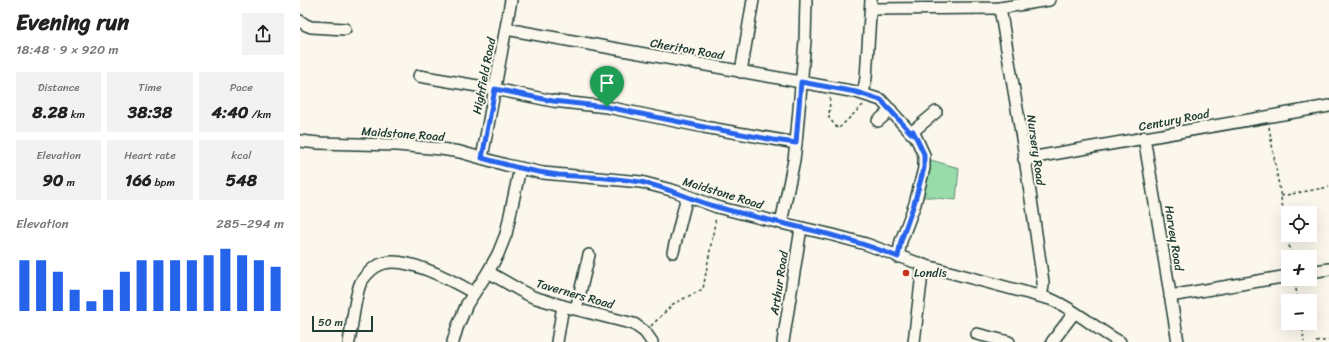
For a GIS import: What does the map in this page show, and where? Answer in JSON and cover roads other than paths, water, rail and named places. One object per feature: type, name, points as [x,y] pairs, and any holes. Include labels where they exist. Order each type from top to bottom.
[{"type":"street","name":"Highfield Road","points":[[482,158],[512,0]]},
{"type":"street","points":[[741,72],[753,0]]},
{"type":"street","points":[[781,224],[796,143],[805,41],[806,0]]},
{"type":"street","points":[[936,112],[911,133],[881,100],[867,96],[866,78],[871,5],[1000,8],[1049,0]]},
{"type":"street","name":"Nursery Road","points":[[1000,8],[1043,282],[1040,296]]},
{"type":"street","points":[[300,21],[311,26],[344,29]]},
{"type":"street","name":"Cheriton Road","points":[[506,29],[801,82],[867,96]]},
{"type":"street","points":[[419,76],[553,101],[607,107],[704,127],[796,143]]},
{"type":"street","name":"Century Road","points":[[1024,159],[1329,106]]},
{"type":"street","points":[[878,121],[891,110]]},
{"type":"street","points":[[898,257],[901,241],[914,204],[924,168],[924,154],[913,131]]},
{"type":"street","name":"Harvey Road","points":[[1144,137],[1178,342]]},
{"type":"street","name":"Maidstone Road","points":[[300,140],[318,143],[396,145],[441,149],[460,152],[520,168],[558,174],[634,181],[658,186],[717,207],[858,242],[923,265],[1058,302],[1120,342]]},
{"type":"street","points":[[453,342],[461,317],[498,254],[506,234],[520,168]]},
{"type":"street","points":[[673,252],[687,196]]},
{"type":"street","name":"Arthur Road","points":[[784,342],[801,228]]},
{"type":"street","points":[[576,309],[589,255]]},
{"type":"street","points":[[349,342],[361,282],[368,272],[384,263],[400,263],[423,268],[474,293]]},
{"type":"street","points":[[914,342],[923,265]]},
{"type":"street","points":[[1317,271],[1329,269]]},
{"type":"street","name":"Taverners Road","points":[[488,272],[523,292],[563,306],[634,324],[646,332],[652,342]]},
{"type":"street","points":[[1170,296],[1281,277]]},
{"type":"street","points":[[557,342],[563,306]]},
{"type":"street","points":[[1052,342],[1074,313]]},
{"type":"street","points":[[977,334],[1009,342]]},
{"type":"place","name":"Londis","points":[[906,273]]}]
